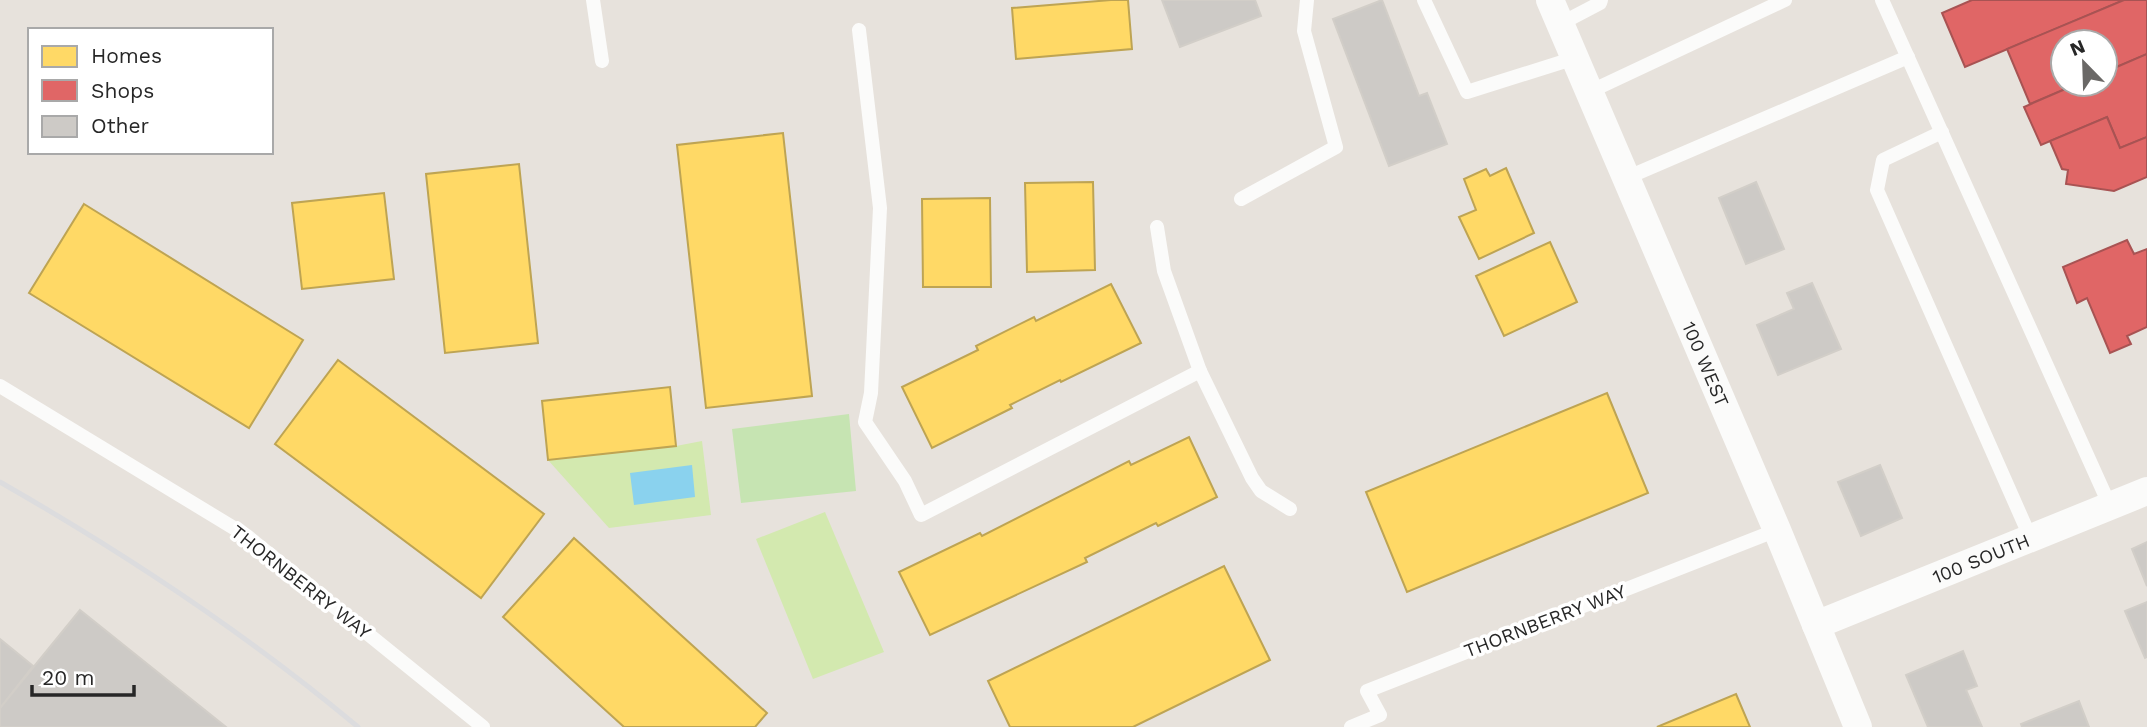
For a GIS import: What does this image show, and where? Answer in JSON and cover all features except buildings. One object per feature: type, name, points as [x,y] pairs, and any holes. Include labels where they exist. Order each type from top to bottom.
[{"type":"street","name":"100 WEST","points":[[1555,12],[1777,530],[1858,727]]},
{"type":"street","name":"100 SOUTH","points":[[1816,625],[2147,491]]},
{"type":"lane","points":[[593,0],[602,61]]},
{"type":"lane","points":[[1241,199],[1336,147],[1304,31],[1307,0]]},
{"type":"lane","points":[[1424,0],[1467,92],[1574,58]]},
{"type":"lane","points":[[1555,12],[1600,3],[1601,0]]},
{"type":"lane","points":[[1589,92],[1785,0]]},
{"type":"lane","points":[[1882,0],[2110,506]]},
{"type":"lane","points":[[859,30],[880,208],[871,393],[865,422],[905,481],[921,515],[1200,371]]},
{"type":"lane","points":[[1626,178],[1908,57]]},
{"type":"lane","points":[[1942,132],[1883,160],[1877,190],[2031,539]]},
{"type":"lane","points":[[1157,227],[1164,271],[1200,371],[1252,478],[1261,491],[1290,509]]},
{"type":"lane","name":"THORNBERRY WAY","points":[[0,386],[247,536],[483,727]]},
{"type":"lane","name":"THORNBERRY WAY","points":[[1351,727],[1380,715],[1367,691],[1777,530]]},
{"type":"green space","points":[[849,414],[856,491],[741,503],[732,429]]},
{"type":"green space","points":[[702,441],[711,515],[609,528],[548,460],[676,446]]},
{"type":"green space","points":[[825,512],[884,652],[813,679],[756,539]]},
{"type":"water","points":[[692,465],[695,497],[634,505],[630,473]]},
{"type":"railway","points":[[0,482],[185,597],[273,660],[358,727]]}]
